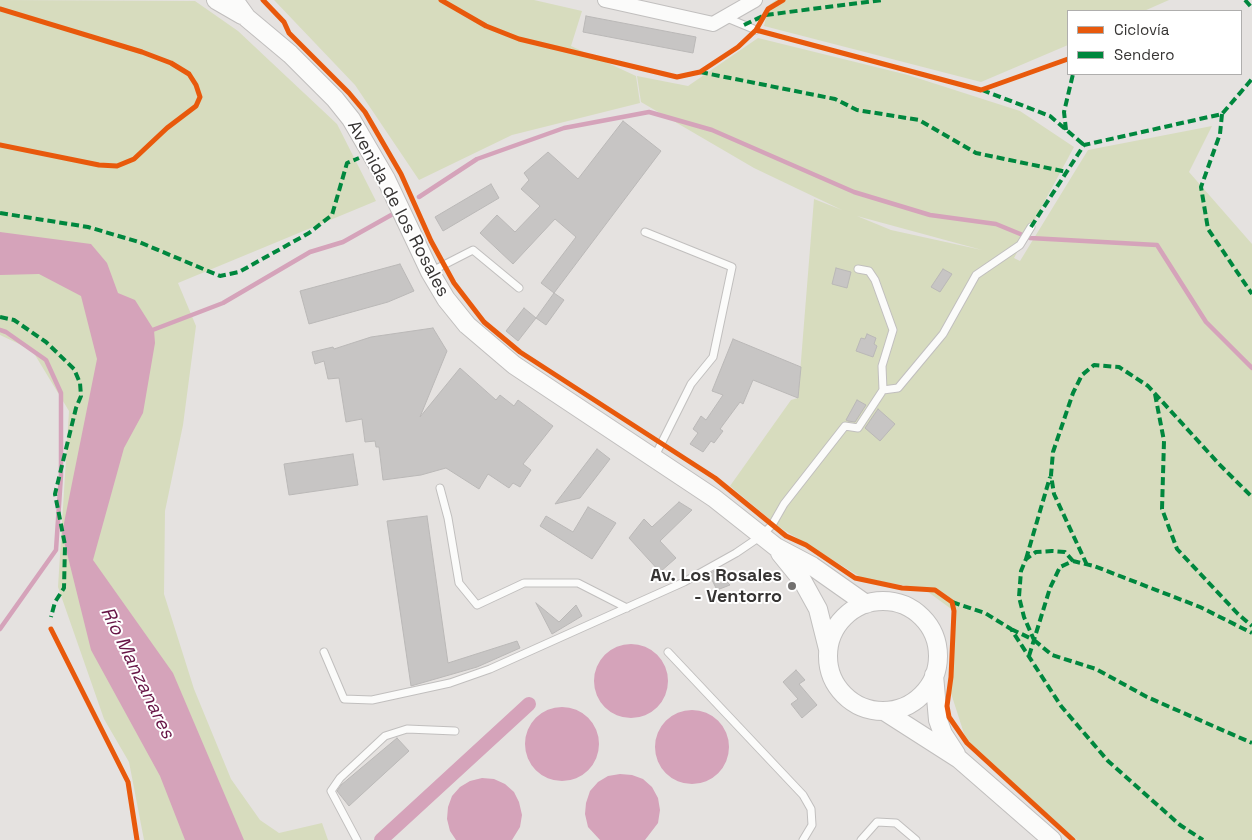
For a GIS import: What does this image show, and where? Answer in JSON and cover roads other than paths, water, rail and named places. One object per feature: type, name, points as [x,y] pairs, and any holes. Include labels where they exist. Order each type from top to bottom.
[{"type":"street","name":"Avenida de los Rosales","points":[[216,0],[247,18],[290,54],[335,99],[351,119],[386,179],[430,272],[446,299],[467,325],[514,365],[714,498],[776,547],[812,566],[866,604]]},
{"type":"street","name":"Avenida de los Rosales","points":[[234,0],[247,18]]},
{"type":"street","points":[[604,0],[713,24],[727,18],[755,0]]},
{"type":"street","name":"Avenida de los Rosales","points":[[776,547],[802,580],[818,609],[828,650]]},
{"type":"street","points":[[884,601],[901,604],[916,612],[928,625],[936,641],[938,658],[934,675],[926,689],[915,701],[900,708],[884,711],[866,708],[849,699],[836,685],[829,668],[828,650],[832,634],[840,621],[852,610],[866,604],[884,601]]},
{"type":"street","points":[[934,675],[938,720],[943,734],[960,758]]},
{"type":"street","points":[[884,711],[960,758],[1052,840]]},
{"type":"lane","points":[[727,18],[756,30]]},
{"type":"lane","points":[[883,390],[898,388],[943,334],[976,275],[1020,245],[1032,227]]},
{"type":"lane","points":[[645,232],[732,267],[713,357],[690,384],[654,458]]},
{"type":"lane","points":[[430,272],[473,250],[519,288]]},
{"type":"lane","points":[[324,652],[344,699],[372,700],[450,683],[482,672],[684,582],[736,553],[761,536],[772,525],[784,504],[845,426],[858,428],[883,390],[882,366],[893,330],[875,280],[869,271],[858,269]]},
{"type":"lane","points":[[440,488],[448,518],[459,583],[477,605],[524,583],[578,583],[627,608]]},
{"type":"lane","points":[[668,652],[803,796],[811,810],[812,825],[803,840]]},
{"type":"lane","points":[[357,840],[331,791],[340,778],[385,736],[407,729],[455,731]]},
{"type":"lane","points":[[861,840],[877,822],[896,823],[916,840]]},
{"type":"water","name":"Río Manzanares","points":[[0,232],[91,244],[107,263],[118,293],[135,300],[154,330],[155,343],[143,413],[124,448],[93,560],[173,673],[244,840],[185,840],[160,776],[91,650],[62,533],[97,359],[81,296],[39,274],[0,275]]},
{"type":"water","points":[[631,644],[652,650],[662,660],[668,681],[662,702],[652,712],[631,718],[610,712],[600,702],[594,681],[600,660],[610,650]]},
{"type":"water","points":[[562,707],[583,713],[593,723],[599,744],[593,765],[583,775],[562,781],[541,775],[531,765],[525,744],[531,723],[541,713]]},
{"type":"water","points":[[692,710],[713,716],[723,726],[729,747],[723,768],[713,778],[692,784],[671,778],[661,768],[655,747],[661,726],[671,716]]},
{"type":"water","points":[[632,775],[643,779],[652,787],[658,798],[660,810],[658,823],[645,840],[600,840],[588,827],[585,814],[590,791],[598,782],[608,776]]},
{"type":"water","points":[[482,778],[494,779],[505,784],[514,792],[519,802],[522,815],[520,827],[512,840],[456,840],[450,831],[447,819],[448,807],[452,796],[460,787],[470,781]]},
{"type":"waterway","points":[[419,197],[477,159],[564,128],[649,112],[712,130],[854,192],[930,215],[996,224],[1030,238],[1157,245],[1206,322],[1252,368]]},
{"type":"waterway","points":[[150,331],[223,303],[310,252],[343,242],[393,214]]},
{"type":"waterway","points":[[0,330],[6,332],[46,360],[61,393],[61,475],[56,550],[0,629]]},
{"type":"waterway","points":[[381,840],[529,704]]},
{"type":"place","name":"Av. Los Rosales - Ventorro","points":[[792,586]]}]
